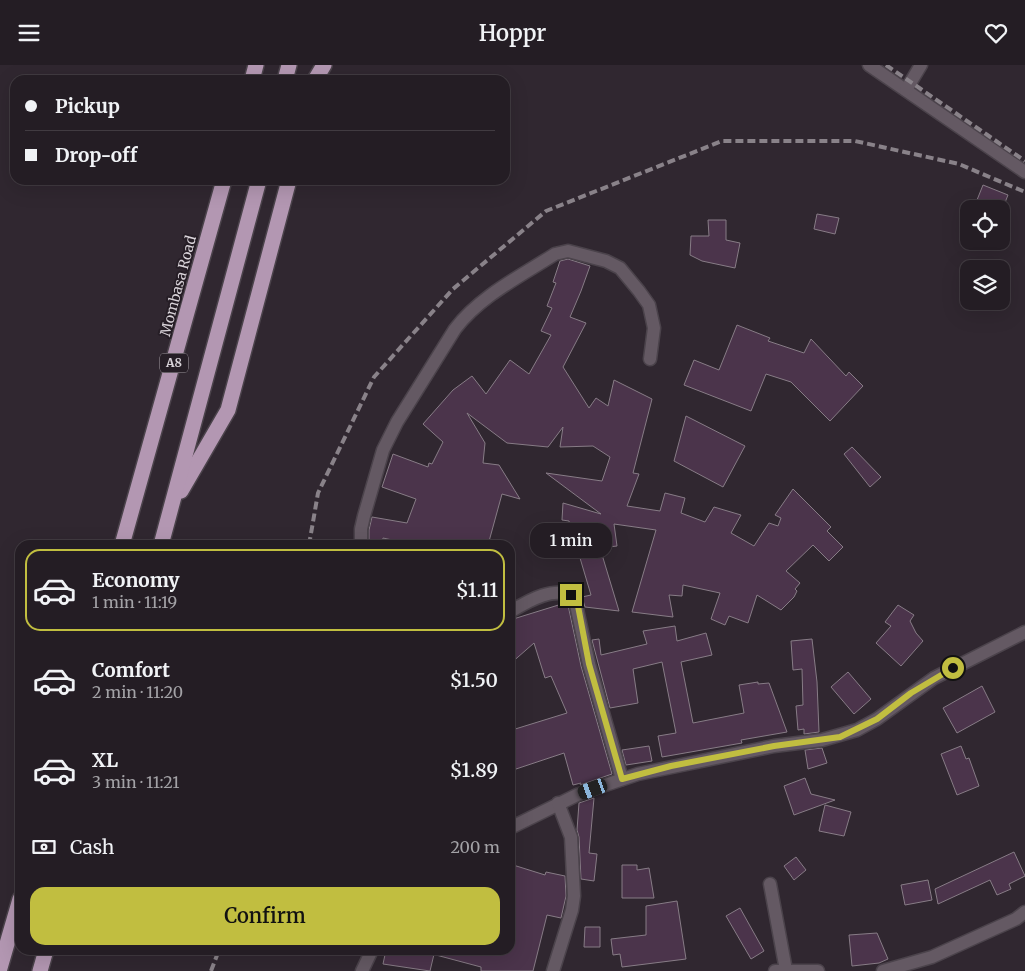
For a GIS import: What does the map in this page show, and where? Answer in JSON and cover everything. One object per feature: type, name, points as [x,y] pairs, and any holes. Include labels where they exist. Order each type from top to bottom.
[{"type":"highway","name":"Mombasa Road","points":[[123,540],[223,185]]},
{"type":"highway","name":"A8","points":[[162,540],[258,185]]},
{"type":"highway","points":[[171,509],[228,410],[288,185]]},
{"type":"highway","points":[[0,968],[15,916]]},
{"type":"highway","points":[[40,971],[45,955]]},
{"type":"street","points":[[869,65],[1025,172]]},
{"type":"street","points":[[906,90],[921,65]]},
{"type":"street","points":[[362,540],[364,516],[383,450],[397,422],[447,340],[463,318],[482,302],[555,253],[568,251],[606,261],[620,268],[649,305],[654,327],[650,359]]},
{"type":"street","points":[[515,609],[525,603],[551,594],[568,594],[576,600],[589,664],[622,779]]},
{"type":"street","points":[[515,825],[558,803],[622,779],[671,766],[780,745],[840,737],[877,719],[911,693],[940,675],[1025,632]]},
{"type":"street","points":[[553,971],[572,910],[574,896],[571,837],[569,826],[558,803]]},
{"type":"street","points":[[770,884],[780,970],[818,971]]},
{"type":"street","points":[[883,971],[932,957],[1016,919],[1025,912]]},
{"type":"street","points":[[362,971],[370,955]]},
{"type":"building","points":[[983,185],[1008,195],[1006,200],[977,200]]},
{"type":"building","points":[[817,214],[839,218],[835,234],[814,229]]},
{"type":"building","points":[[708,220],[726,220],[726,240],[740,243],[735,268],[702,261],[690,255],[691,236],[709,236]]},
{"type":"building","points":[[568,259],[590,266],[570,317],[586,323],[563,367],[589,408],[596,398],[608,406],[614,380],[652,399],[633,473],[639,474],[627,506],[660,511],[665,493],[685,498],[681,513],[705,522],[714,507],[741,515],[731,533],[754,546],[769,523],[778,526],[781,518],[775,515],[793,489],[831,527],[827,531],[843,547],[829,561],[813,545],[786,571],[800,583],[795,589],[797,591],[794,597],[781,610],[757,595],[748,623],[729,616],[725,625],[711,619],[720,593],[683,585],[682,596],[669,595],[673,617],[632,612],[656,530],[614,524],[617,546],[600,548],[619,611],[585,607],[582,597],[591,595],[569,521],[562,520],[563,503],[601,514],[546,473],[602,481],[610,457],[593,446],[560,447],[563,427],[548,447],[507,443],[467,413],[485,443],[483,463],[499,465],[520,499],[502,494],[489,540],[392,540],[383,538],[383,540],[369,540],[372,517],[407,523],[416,499],[382,487],[393,454],[428,467],[429,463],[432,464],[443,442],[423,424],[453,390],[472,376],[486,394],[510,360],[529,374],[551,335],[541,331],[552,308],[547,306],[556,283],[553,282],[560,261]]},
{"type":"building","points":[[737,325],[770,338],[768,341],[804,353],[811,339],[846,376],[849,372],[863,386],[830,421],[791,382],[766,374],[751,411],[684,385],[694,360],[719,370]]},
{"type":"building","points":[[686,416],[745,446],[723,487],[674,461]]},
{"type":"building","points":[[852,447],[881,477],[870,487],[844,454]]},
{"type":"building","points":[[565,603],[568,605],[581,666],[612,774],[580,785],[581,783],[573,785],[564,753],[515,769],[515,729],[567,713],[551,676],[545,678],[534,643],[515,660],[515,618]]},
{"type":"building","points":[[898,605],[914,615],[910,621],[916,633],[923,641],[901,666],[876,643],[891,626],[885,622]]},
{"type":"building","points":[[675,626],[677,641],[706,633],[712,655],[681,662],[693,723],[744,713],[739,685],[758,682],[758,684],[769,683],[787,732],[741,740],[742,743],[662,757],[658,736],[676,733],[662,662],[633,669],[638,703],[610,708],[592,640],[599,639],[601,655],[647,644],[643,631]]},
{"type":"building","points":[[812,639],[817,682],[819,732],[804,734],[804,729],[798,730],[796,706],[803,705],[802,669],[793,670],[791,641]]},
{"type":"building","points":[[848,672],[871,699],[854,714],[831,687]]},
{"type":"building","points":[[982,686],[995,712],[957,733],[943,708]]},
{"type":"building","points":[[649,746],[652,761],[626,765],[622,750]]},
{"type":"building","points":[[961,746],[966,759],[969,758],[979,786],[957,795],[941,754]]},
{"type":"building","points":[[822,748],[827,763],[808,769],[805,750]]},
{"type":"building","points":[[805,778],[811,794],[835,800],[794,815],[784,786]]},
{"type":"building","points":[[594,798],[589,853],[597,854],[594,881],[581,879],[577,830],[579,803]]},
{"type":"building","points":[[825,805],[851,812],[844,836],[819,831]]},
{"type":"building","points":[[1014,852],[1025,876],[1009,884],[1011,889],[997,895],[990,880],[938,904],[935,889]]},
{"type":"building","points":[[796,857],[806,870],[794,880],[784,866]]},
{"type":"building","points":[[622,865],[637,865],[637,870],[649,868],[654,898],[622,898]]},
{"type":"building","points":[[515,866],[545,875],[546,872],[565,876],[566,896],[561,918],[547,915],[533,971],[481,971],[481,967],[436,955],[515,955]]},
{"type":"building","points":[[928,880],[932,900],[905,905],[901,885]]},
{"type":"building","points":[[677,901],[686,959],[622,967],[620,954],[613,955],[611,939],[646,935],[646,906]]},
{"type":"building","points":[[740,908],[764,951],[751,959],[726,916]]},
{"type":"building","points":[[585,927],[600,927],[600,947],[584,947]]},
{"type":"building","points":[[877,933],[888,959],[879,963],[852,966],[849,935]]},
{"type":"building","points":[[385,955],[434,955],[430,971],[383,964]]},
{"type":"railway","points":[[886,65],[1025,161]]},
{"type":"railway","points":[[310,540],[318,493],[374,377],[453,289],[546,211],[722,141],[855,141],[959,164],[1025,192]]},
{"type":"railway","points":[[211,971],[217,955]]},
{"type":"route","points":[[571,595],[576,600],[578,606],[589,664],[609,727],[622,779],[671,766],[774,746],[840,737],[877,719],[911,693],[953,668]]}]
